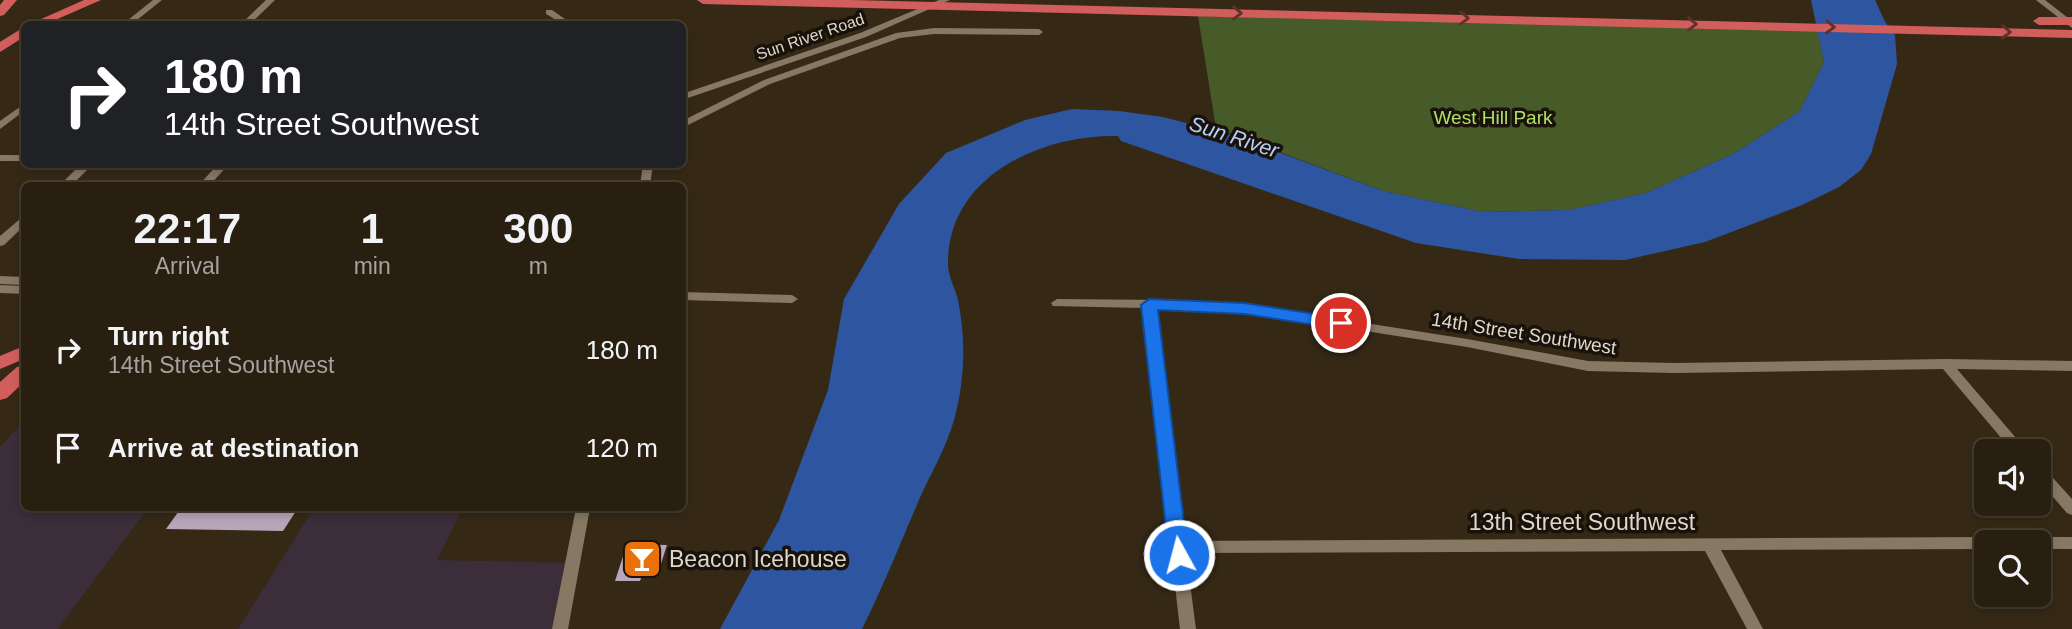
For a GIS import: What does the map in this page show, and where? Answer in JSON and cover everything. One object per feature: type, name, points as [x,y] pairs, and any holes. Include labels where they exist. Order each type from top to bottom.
[{"type":"highway","points":[[0,12],[11,0]]},
{"type":"highway","points":[[43,21],[95,0]]},
{"type":"highway","points":[[703,0],[2070,28]]},
{"type":"highway","points":[[1214,0],[1760,20]]},
{"type":"highway","points":[[1946,24],[2045,21],[2070,28]]},
{"type":"highway","points":[[0,48],[21,33]]},
{"type":"highway","points":[[0,363],[21,353]]},
{"type":"highway","points":[[0,393],[21,375]]},
{"type":"street","name":"Sun River Road","points":[[686,96],[901,20],[946,0]]},
{"type":"street","points":[[2040,0],[2070,28]]},
{"type":"street","points":[[132,21],[157,1]]},
{"type":"street","points":[[248,21],[270,2]]},
{"type":"street","points":[[549,12],[563,21]]},
{"type":"street","points":[[686,123],[767,82],[899,35],[934,31],[1039,32]]},
{"type":"street","points":[[0,126],[21,109]]},
{"type":"street","points":[[0,158],[21,158]]},
{"type":"street","points":[[68,182],[84,168]]},
{"type":"street","points":[[207,182],[220,168]]},
{"type":"street","points":[[0,243],[21,224]]},
{"type":"street","points":[[0,280],[21,281]]},
{"type":"street","points":[[0,289],[21,290]]},
{"type":"street","points":[[686,296],[792,299]]},
{"type":"street","name":"14th Street Southwest","points":[[1057,303],[1244,309],[1467,343],[1588,366],[2072,366]]},
{"type":"street","points":[[1149,305],[1188,629]]},
{"type":"street","points":[[1946,364],[2010,439]]},
{"type":"street","points":[[2051,485],[2072,509]]},
{"type":"street","points":[[560,629],[582,511]]},
{"type":"street","name":"13th Street Southwest","points":[[1178,547],[1974,543]]},
{"type":"street","points":[[2051,543],[2072,543]]},
{"type":"street","points":[[1710,545],[1755,629]]},
{"type":"shaded area","points":[[21,424],[21,511],[146,511],[58,629],[0,629],[0,447]]},
{"type":"shaded area","points":[[312,511],[462,511],[437,560],[573,563],[560,629],[238,629]]},
{"type":"green space","name":"West Hill Park","points":[[1198,16],[1818,31],[1824,62],[1800,111],[1735,153],[1646,193],[1569,210],[1483,212],[1383,191],[1216,128]]},
{"type":"water","name":"Sun River","points":[[1811,0],[1875,0],[1885,22],[1895,35],[1897,64],[1871,154],[1861,170],[1839,187],[1802,205],[1705,242],[1625,260],[1519,259],[1416,243],[1121,141],[1118,136],[1089,137],[1059,143],[1031,152],[1004,166],[981,184],[963,207],[952,233],[948,268],[958,300],[963,345],[958,405],[944,448],[862,629],[720,629],[779,520],[828,390],[844,299],[899,204],[946,153],[1025,120],[1072,109],[1119,111],[1163,117],[1232,135],[1383,191],[1483,212],[1569,210],[1646,193],[1735,153],[1800,111],[1824,62]]},
{"type":"building","points":[[179,511],[296,511],[283,531],[166,529]]},
{"type":"building","name":"Beacon Icehouse","points":[[627,544],[667,545],[658,573],[643,573],[640,581],[615,581]]},
{"type":"place","name":"Beacon Icehouse","points":[[642,559]]},
{"type":"route","points":[[1179,555],[1149,305],[1244,309],[1341,323]]}]
